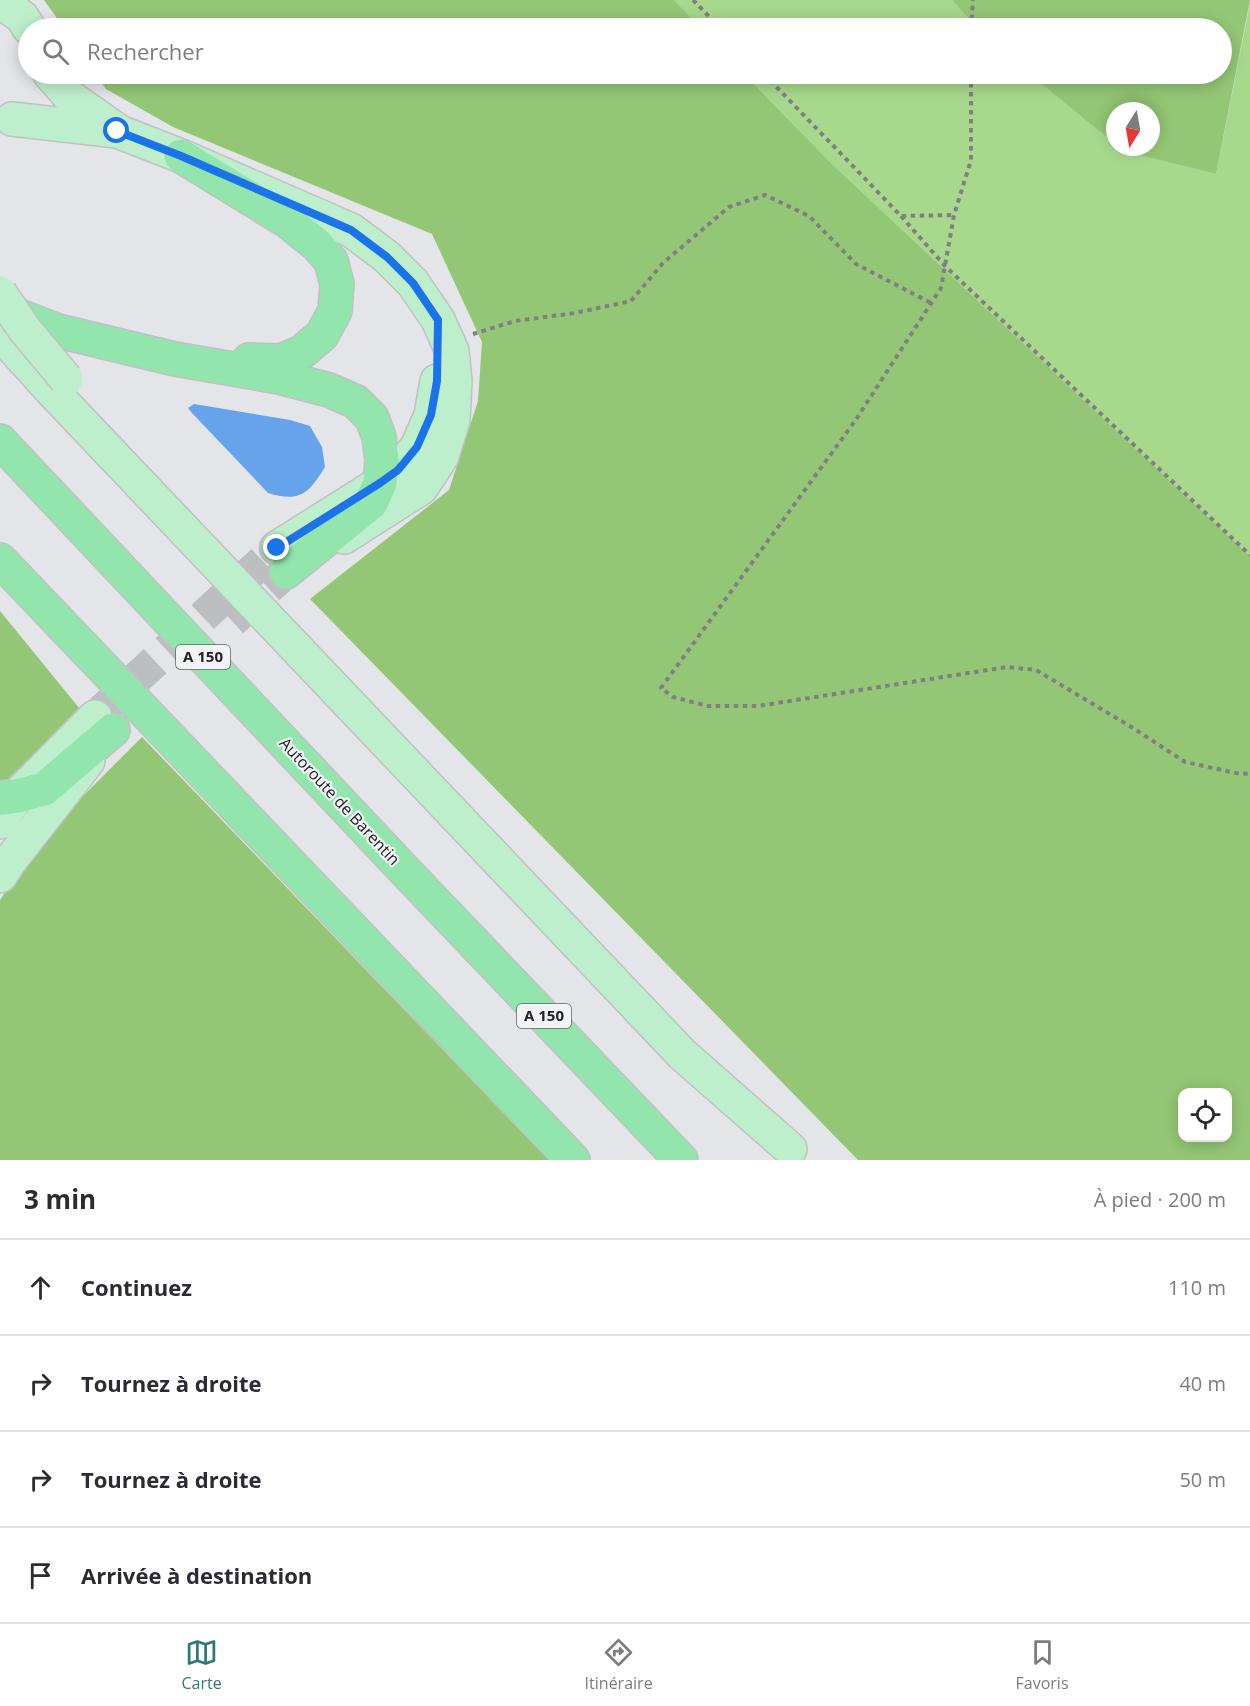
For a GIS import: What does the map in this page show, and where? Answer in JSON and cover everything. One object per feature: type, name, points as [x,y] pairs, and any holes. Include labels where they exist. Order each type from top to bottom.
[{"type":"highway","points":[[175,359],[281,361],[302,352],[322,335],[335,311],[337,284],[331,261],[317,245],[287,221],[181,156]]},
{"type":"highway","points":[[0,308],[58,331],[175,359],[279,377],[329,390],[356,402],[372,418],[379,437],[382,460],[380,483],[371,503],[281,560]]},
{"type":"highway","name":"Autoroute de Barentin","points":[[0,441],[681,1160]]},
{"type":"highway","points":[[0,560],[573,1160]]},
{"type":"highway","points":[[6,805],[44,789],[104,724]]},
{"type":"main road","points":[[0,1],[23,18]]},
{"type":"main road","points":[[6,122],[27,103],[36,84]]},
{"type":"main road","points":[[59,84],[70,97],[117,131],[181,156],[351,230],[387,257],[413,283],[443,330],[452,351],[455,381],[453,420],[442,456],[421,488],[371,521],[281,560]]},
{"type":"main road","points":[[6,122],[117,131]]},
{"type":"main road","points":[[0,293],[58,385]]},
{"type":"main road","points":[[0,329],[12,347],[58,385],[298,625],[665,1007],[795,1155]]},
{"type":"main road","points":[[380,483],[398,470],[417,447],[431,415],[443,330]]},
{"type":"main road","points":[[0,876],[104,724]]},
{"type":"path","points":[[693,0],[710,18]]},
{"type":"path","points":[[972,18],[973,0]]},
{"type":"path","points":[[774,84],[902,216],[945,266],[1250,555]]},
{"type":"path","points":[[971,84],[971,160],[954,215],[940,288],[855,421],[661,688],[673,696],[708,706],[758,706],[1007,667],[1036,670],[1185,762],[1250,774]]},
{"type":"path","points":[[443,330],[575,313],[631,301],[663,263],[729,207],[765,195],[809,216],[855,264],[931,303]]},
{"type":"path","points":[[902,216],[954,215]]},
{"type":"green space","points":[[44,0],[674,0],[691,18],[57,18]]},
{"type":"green space","points":[[674,0],[952,0],[968,18],[691,18]]},
{"type":"green space","points":[[952,0],[1250,0],[1216,174],[1143,156],[1160,156],[1160,102],[1106,102],[1106,137],[1041,84],[1232,84],[1232,18],[968,18]]},
{"type":"green space","points":[[1250,3],[1250,556],[832,164],[754,84],[1041,84],[1106,137],[1106,156],[1144,156],[1216,174]]},
{"type":"green space","points":[[102,84],[754,84],[832,164],[1250,556],[1250,1160],[858,1160],[310,599],[449,490],[478,401],[482,342],[432,234],[173,127],[106,89]]},
{"type":"green space","points":[[0,611],[80,709],[4,783],[0,784]]},
{"type":"green space","points":[[142,737],[549,1160],[0,1160],[0,900],[38,841]]},
{"type":"water","points":[[194,404],[290,420],[310,426],[322,447],[325,467],[308,489],[296,496],[288,497],[268,493],[192,413],[188,408]]},
{"type":"tunnel","points":[[95,717],[277,548]]},
{"type":"tunnel","points":[[232,621],[286,572]]},
{"type":"route","points":[[117,131],[181,156],[351,230],[387,257],[413,283],[438,320],[437,381],[431,415],[417,447],[398,470],[380,483],[277,548]]}]
